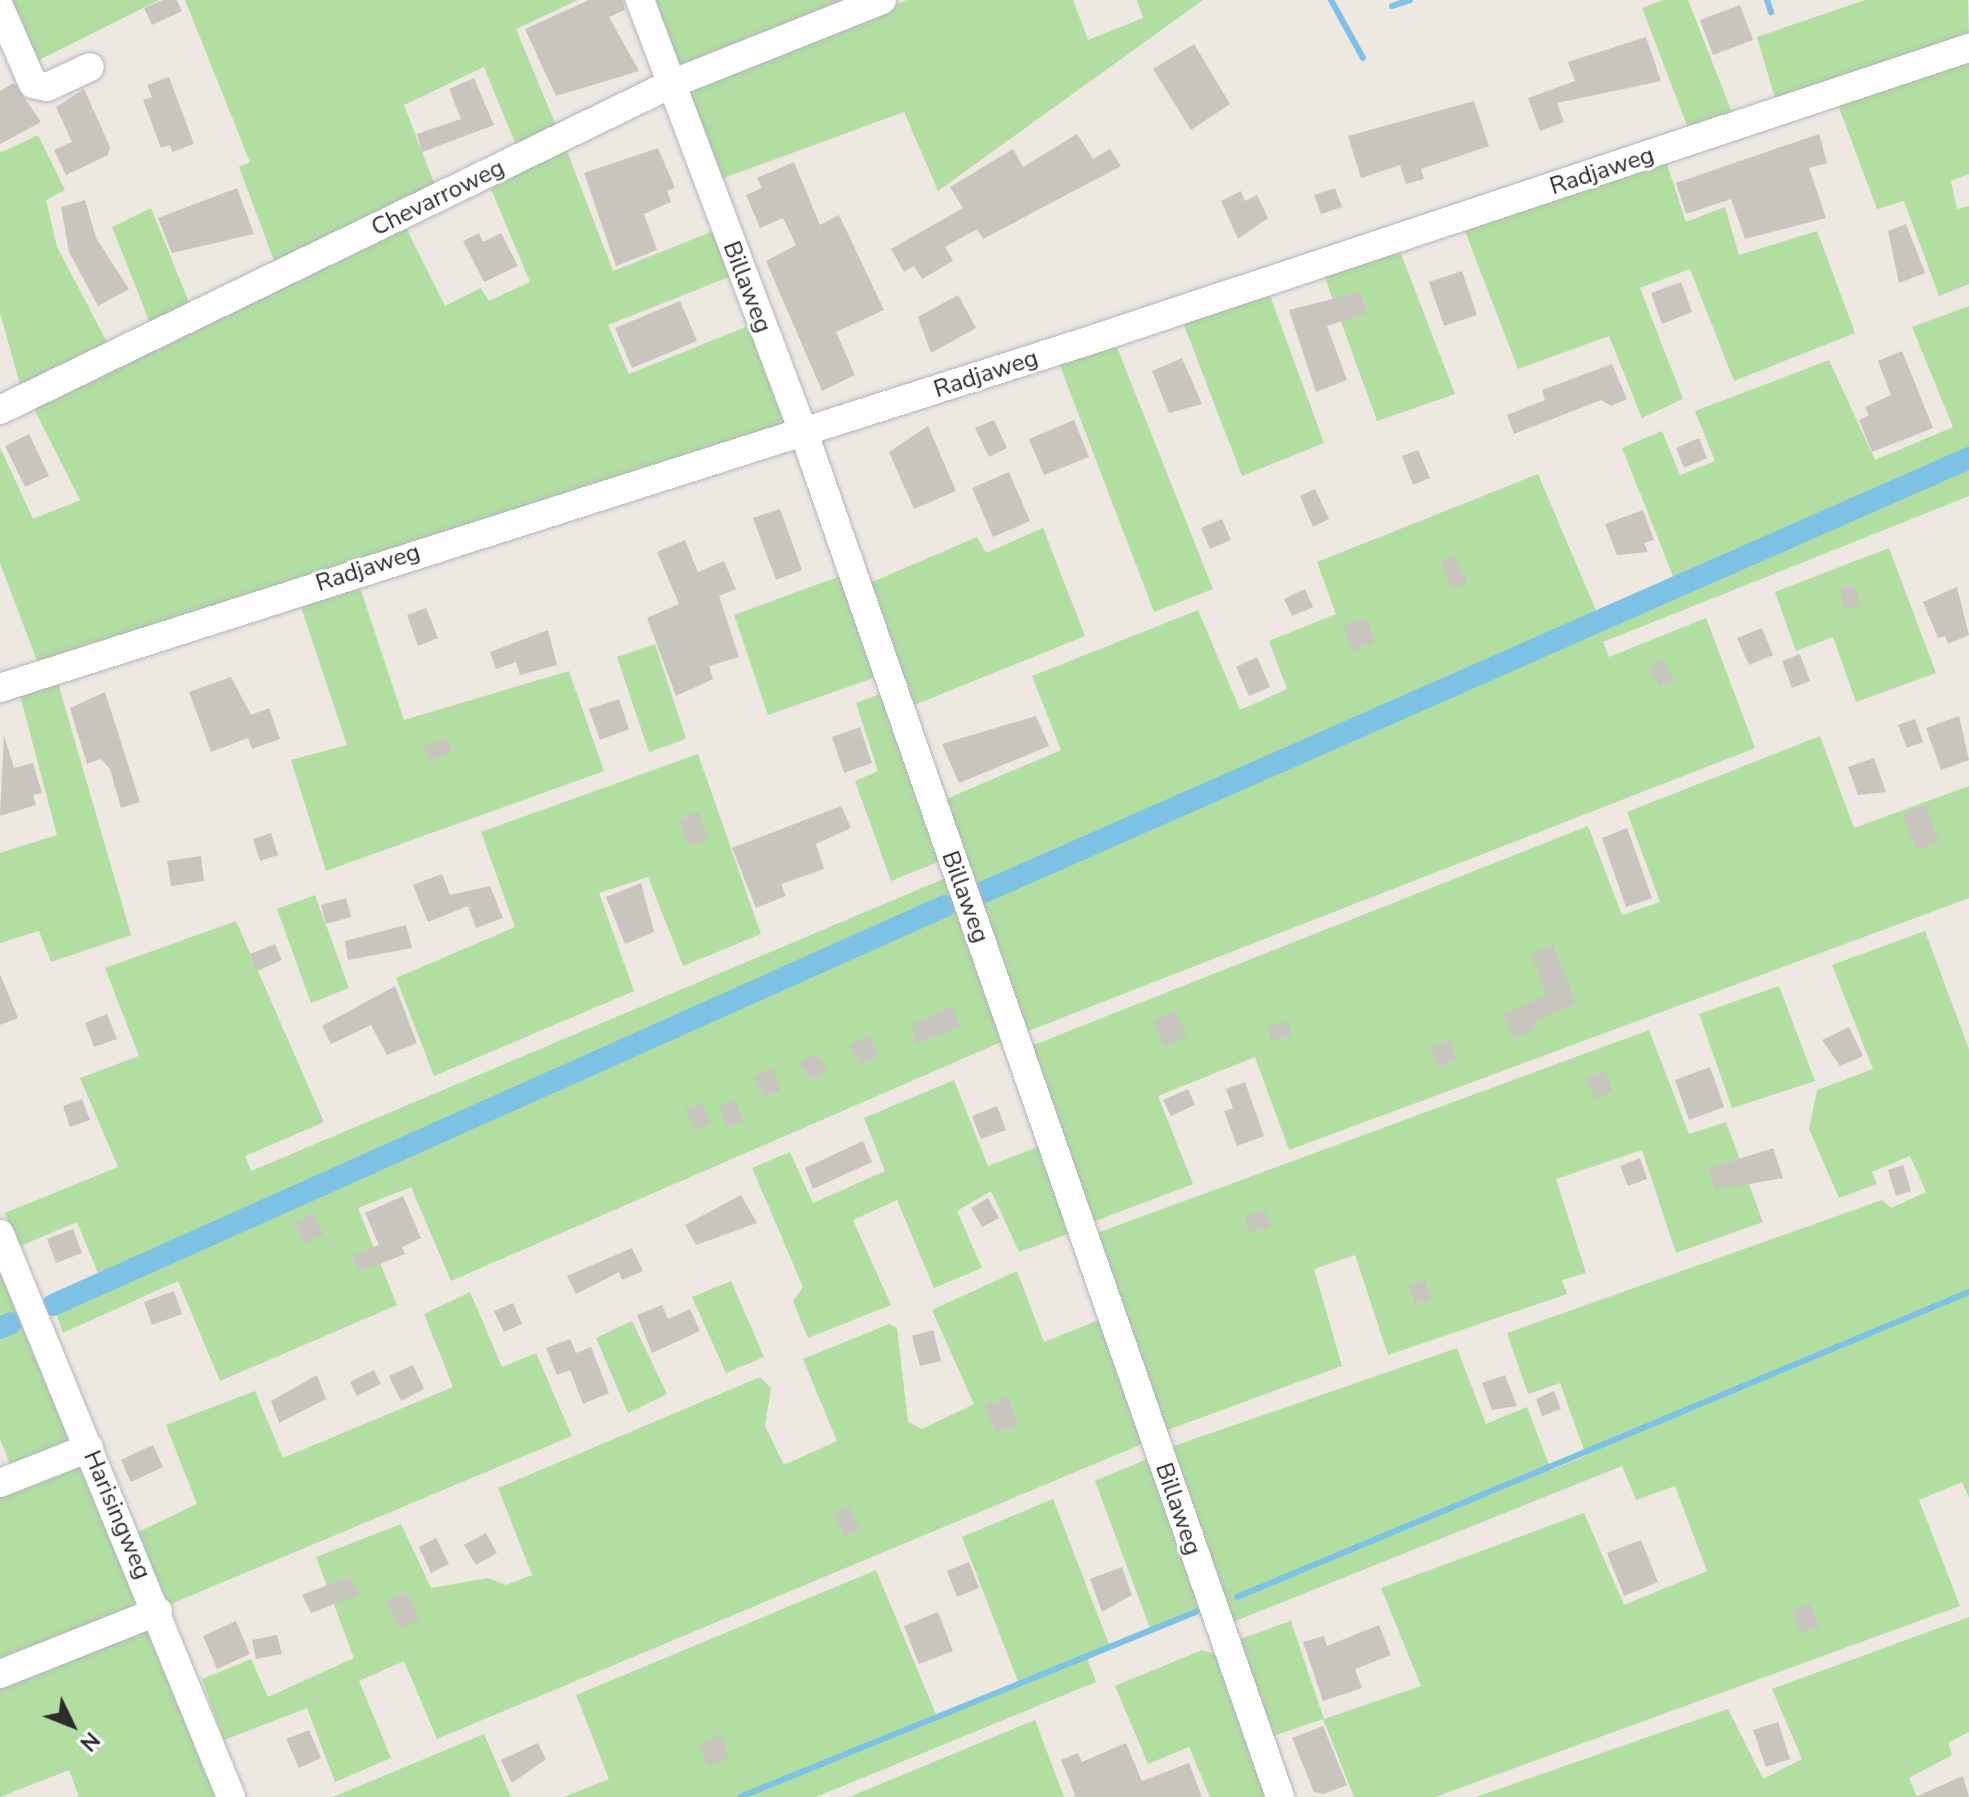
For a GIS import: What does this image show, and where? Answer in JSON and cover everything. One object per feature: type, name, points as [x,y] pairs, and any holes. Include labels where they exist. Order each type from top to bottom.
[{"type":"street","name":"Billaweg","points":[[640,0],[804,433],[1280,1797]]},
{"type":"street","name":"Chevarroweg","points":[[0,410],[671,84],[882,0]]},
{"type":"street","points":[[0,8],[33,84],[47,87],[90,67]]},
{"type":"street","name":"Radjaweg","points":[[0,688],[804,433],[1969,48]]},
{"type":"street","name":"Harisingweg","points":[[0,1234],[158,1611],[231,1797]]},
{"type":"street","points":[[0,1483],[89,1448]]},
{"type":"street","points":[[0,1674],[158,1611]]},
{"type":"green space","points":[[6,0],[159,0],[33,63]]},
{"type":"green space","points":[[185,0],[578,0],[516,29],[557,128],[516,145],[484,67],[404,105],[436,188],[276,266],[239,167],[250,162]]},
{"type":"green space","points":[[648,0],[859,0],[674,76]]},
{"type":"green space","points":[[907,0],[1073,0],[1088,40],[1143,18],[1137,0],[1203,0],[938,191],[904,112],[718,180],[683,90]]},
{"type":"green space","points":[[1663,0],[1688,0],[1734,118],[1690,133],[1642,8]]},
{"type":"green space","points":[[1865,0],[1968,0],[1969,42],[1777,105],[1757,37]]},
{"type":"green space","points":[[1969,57],[1969,174],[1951,181],[1957,209],[1969,206],[1969,284],[1939,296],[1904,201],[1877,209],[1837,102]]},
{"type":"green space","points":[[38,135],[65,190],[46,200],[57,247],[108,344],[21,388],[0,313],[0,153]]},
{"type":"green space","points":[[565,146],[613,271],[716,230],[734,275],[608,325],[629,374],[753,324],[794,429],[39,666],[0,563],[0,447],[33,519],[80,500],[32,405],[404,224],[445,306],[481,288],[489,301],[530,282],[491,189]]},
{"type":"green space","points":[[1665,158],[1686,222],[1725,207],[1739,255],[1817,231],[1855,333],[1734,381],[1690,269],[1640,288],[1683,399],[1642,418],[1609,336],[1518,369],[1465,231]]},
{"type":"green space","points":[[151,208],[190,305],[150,323],[112,227]]},
{"type":"green space","points":[[1398,246],[1455,394],[1377,421],[1323,272]]},
{"type":"green space","points":[[1268,290],[1324,443],[1242,476],[1182,320]]},
{"type":"green space","points":[[1969,306],[1969,496],[1603,642],[1609,657],[1706,618],[1755,748],[1023,1033],[939,802],[1061,750],[1032,676],[1198,610],[1240,710],[1287,689],[1269,641],[1336,614],[1317,562],[1538,474],[1600,620],[1677,586],[1622,448],[1662,431],[1680,475],[1715,461],[1695,411],[1829,360],[1875,460],[1953,427],[1912,327]]},
{"type":"green space","points":[[1114,340],[1213,589],[1154,612],[1057,358]]},
{"type":"green space","points":[[1043,528],[1085,636],[907,708],[863,586],[977,537],[986,553]]},
{"type":"green space","points":[[1889,548],[1936,673],[1856,702],[1833,637],[1796,651],[1775,592]]},
{"type":"green space","points":[[843,575],[879,676],[768,715],[734,615]]},
{"type":"green space","points":[[357,578],[404,720],[569,671],[604,771],[326,871],[291,760],[347,745],[298,598]]},
{"type":"green space","points":[[655,644],[686,739],[649,752],[617,657]]},
{"type":"green space","points":[[56,676],[131,935],[51,962],[39,931],[0,943],[0,853],[57,835],[18,688]]},
{"type":"green space","points":[[883,693],[943,860],[891,881],[855,781],[878,771],[856,703]]},
{"type":"green space","points":[[1820,736],[1854,828],[1969,786],[1969,898],[1289,1150],[1255,1057],[1158,1096],[1193,1184],[1085,1225],[1026,1048],[1588,826],[1622,915],[1660,902],[1627,812]]},
{"type":"green space","points":[[698,754],[761,934],[683,966],[648,877],[599,893],[634,991],[434,1076],[396,978],[515,927],[481,832]]},
{"type":"green space","points":[[948,877],[1008,1039],[451,1281],[411,1187],[358,1208],[397,1305],[220,1381],[178,1281],[63,1333],[53,1305],[102,1283],[77,1222],[18,1247],[5,1213],[118,1167],[80,1078],[139,1056],[105,968],[236,921],[324,1122],[245,1156],[251,1171]]},
{"type":"green space","points":[[315,895],[349,988],[311,1003],[277,909]]},
{"type":"green space","points":[[1925,931],[1969,1049],[1969,1498],[1962,1482],[1919,1500],[1960,1606],[1435,1797],[1354,1797],[1323,1719],[1267,1738],[1234,1641],[1291,1621],[1324,1719],[1421,1686],[1381,1588],[1584,1513],[1624,1605],[1707,1571],[1675,1486],[1636,1500],[1622,1466],[1228,1624],[1165,1449],[1457,1348],[1486,1424],[1527,1407],[1551,1470],[1586,1456],[1560,1383],[1528,1394],[1507,1333],[1882,1200],[1891,1208],[1926,1192],[1910,1156],[1872,1172],[1877,1184],[1839,1198],[1809,1129],[1817,1090],[1873,1069],[1832,965]]},
{"type":"green space","points":[[1779,986],[1815,1081],[1732,1108],[1699,1014]]},
{"type":"green space","points":[[1649,1030],[1689,1134],[1726,1122],[1763,1222],[1676,1253],[1642,1150],[1556,1179],[1586,1273],[1562,1280],[1567,1294],[1388,1355],[1355,1255],[1314,1269],[1342,1366],[1159,1433],[1089,1236]]},
{"type":"green space","points":[[954,1080],[988,1166],[1043,1145],[1073,1232],[1019,1252],[991,1191],[957,1211],[982,1268],[934,1288],[897,1200],[853,1220],[891,1305],[808,1338],[793,1301],[803,1287],[752,1168],[790,1152],[813,1203],[885,1171],[864,1118]]},
{"type":"green space","points":[[0,1260],[80,1444],[12,1469],[0,1439]]},
{"type":"green space","points":[[1017,1271],[1044,1342],[1104,1318],[1147,1442],[437,1739],[404,1661],[359,1681],[391,1758],[335,1782],[307,1708],[224,1740],[202,1679],[251,1659],[268,1697],[354,1658],[316,1557],[401,1524],[431,1588],[488,1578],[506,1585],[532,1575],[498,1488],[760,1377],[771,1388],[765,1426],[784,1465],[837,1441],[803,1359],[889,1324],[897,1328],[908,1422],[922,1429],[974,1404],[932,1310]]},
{"type":"green space","points":[[731,1281],[764,1357],[726,1373],[692,1297]]},
{"type":"green space","points":[[470,1292],[502,1367],[536,1353],[572,1436],[166,1606],[138,1532],[197,1504],[166,1425],[255,1391],[283,1458],[453,1387],[424,1314]]},
{"type":"green space","points":[[632,1321],[667,1394],[628,1413],[596,1338]]},
{"type":"green space","points":[[86,1456],[147,1608],[0,1667],[0,1491]]},
{"type":"green space","points":[[1152,1457],[1206,1608],[1151,1631],[1095,1481]]},
{"type":"green space","points":[[1053,1499],[1110,1647],[1087,1657],[1096,1682],[816,1797],[564,1797],[609,1779],[576,1695],[876,1570],[937,1717],[1019,1684],[962,1537]]},
{"type":"green space","points":[[1969,1617],[1969,1732],[1948,1743],[1952,1755],[1909,1778],[1917,1797],[1476,1797],[1728,1709],[1763,1779],[1802,1759],[1772,1689]]},
{"type":"green space","points":[[155,1623],[224,1797],[79,1797],[69,1770],[0,1797],[0,1687]]},
{"type":"green space","points":[[1202,1650],[1222,1657],[1272,1797],[1210,1797],[1189,1747],[1148,1764],[1115,1686]]},
{"type":"green space","points":[[1035,1720],[1064,1797],[849,1797]]},
{"type":"green space","points":[[484,1734],[511,1797],[333,1797]]},
{"type":"building","points":[[163,0],[177,0],[182,11],[152,25],[144,8]]},
{"type":"building","points":[[589,0],[623,0],[625,10],[609,17],[639,71],[556,96],[525,29]]},
{"type":"building","points":[[1740,5],[1753,40],[1713,55],[1700,20]]},
{"type":"building","points":[[1646,37],[1661,81],[1557,103],[1564,122],[1540,131],[1528,98],[1575,81],[1568,62]]},
{"type":"building","points":[[1194,44],[1230,104],[1191,130],[1153,69]]},
{"type":"building","points":[[169,77],[194,144],[172,152],[170,145],[161,148],[143,100],[152,97],[147,85]]},
{"type":"building","points":[[474,78],[494,125],[422,152],[417,134],[461,119],[449,89]]},
{"type":"building","points":[[14,83],[41,122],[0,144],[0,91]]},
{"type":"building","points":[[84,89],[110,147],[108,155],[66,175],[54,150],[72,142],[56,107]]},
{"type":"building","points":[[1474,101],[1489,146],[1421,169],[1424,179],[1406,184],[1400,165],[1361,178],[1348,136]]},
{"type":"building","points":[[1077,134],[1093,159],[1110,149],[1121,166],[983,239],[977,229],[945,247],[953,261],[922,279],[914,266],[904,272],[891,249],[963,208],[950,187],[1013,149],[1023,167]]},
{"type":"building","points":[[1819,134],[1827,163],[1809,168],[1826,218],[1745,239],[1731,199],[1686,214],[1676,183]]},
{"type":"building","points":[[658,148],[675,188],[667,191],[671,202],[644,214],[657,250],[616,266],[584,173]]},
{"type":"building","points":[[794,162],[820,225],[839,215],[884,310],[836,332],[855,375],[822,391],[766,261],[796,245],[783,218],[760,228],[746,195],[762,188],[757,178]]},
{"type":"building","points":[[237,188],[254,234],[172,253],[158,218]]},
{"type":"building","points":[[1335,188],[1342,207],[1321,214],[1314,195]]},
{"type":"building","points":[[1241,191],[1245,201],[1257,195],[1268,218],[1238,239],[1221,201]]},
{"type":"building","points":[[85,200],[96,238],[129,289],[98,306],[69,252],[61,207]]},
{"type":"building","points":[[1906,224],[1925,273],[1899,283],[1888,231]]},
{"type":"building","points":[[479,233],[483,242],[501,233],[518,266],[484,282],[463,241]]},
{"type":"building","points":[[1462,271],[1477,315],[1444,326],[1429,282]]},
{"type":"building","points":[[1681,282],[1692,312],[1662,324],[1651,293]]},
{"type":"building","points":[[1360,292],[1367,313],[1327,326],[1347,380],[1316,392],[1289,310]]},
{"type":"building","points":[[958,295],[976,328],[931,353],[918,317]]},
{"type":"building","points":[[680,301],[697,341],[632,368],[615,328]]},
{"type":"building","points":[[1902,351],[1933,428],[1872,452],[1859,420],[1869,415],[1865,407],[1891,395],[1878,361]]},
{"type":"building","points":[[1182,358],[1202,404],[1169,413],[1152,371]]},
{"type":"building","points":[[1612,364],[1627,399],[1611,406],[1601,400],[1514,434],[1507,415],[1545,400],[1542,390]]},
{"type":"building","points":[[994,420],[1007,448],[989,457],[975,428]]},
{"type":"building","points":[[1074,420],[1089,457],[1044,475],[1029,439]]},
{"type":"building","points":[[928,426],[956,491],[914,509],[889,452]]},
{"type":"building","points":[[29,434],[49,476],[25,487],[5,446]]},
{"type":"building","points":[[1699,438],[1707,458],[1684,468],[1676,448]]},
{"type":"building","points":[[1418,450],[1430,478],[1413,485],[1402,456]]},
{"type":"building","points":[[1009,472],[1030,521],[993,537],[972,488]]},
{"type":"building","points":[[1315,489],[1329,519],[1313,527],[1300,496]]},
{"type":"building","points":[[780,509],[802,570],[776,580],[753,518]]},
{"type":"building","points":[[1643,510],[1654,540],[1644,543],[1648,552],[1617,555],[1605,524]]},
{"type":"building","points":[[1222,519],[1231,540],[1210,549],[1201,528]]},
{"type":"building","points":[[685,540],[698,572],[724,561],[736,589],[719,596],[739,657],[709,666],[713,679],[676,696],[647,618],[679,604],[657,552]]},
{"type":"building","points":[[1454,555],[1467,582],[1453,589],[1440,562]]},
{"type":"building","points":[[1856,585],[1860,607],[1844,610],[1840,588]]},
{"type":"building","points":[[1957,587],[1969,635],[1948,644],[1945,636],[1938,638],[1923,602]]},
{"type":"building","points":[[1305,589],[1313,607],[1292,616],[1284,599]]},
{"type":"building","points":[[426,608],[438,638],[418,646],[407,615]]},
{"type":"building","points":[[1366,618],[1375,642],[1352,651],[1343,627]]},
{"type":"building","points":[[1762,628],[1773,655],[1749,665],[1737,638]]},
{"type":"building","points":[[548,630],[557,665],[520,675],[516,662],[496,669],[490,652]]},
{"type":"building","points":[[1800,654],[1810,681],[1792,688],[1782,661]]},
{"type":"building","points":[[1257,657],[1270,687],[1249,696],[1236,667]]},
{"type":"building","points":[[1663,659],[1674,679],[1660,687],[1648,668]]},
{"type":"building","points":[[231,677],[251,715],[269,708],[280,739],[252,749],[248,738],[211,752],[189,692]]},
{"type":"building","points":[[105,692],[140,802],[121,808],[110,769],[101,759],[87,764],[70,708]]},
{"type":"building","points":[[619,699],[629,729],[600,740],[589,709]]},
{"type":"building","points":[[1036,716],[1049,746],[959,783],[942,744]]},
{"type":"building","points":[[1959,716],[1969,760],[1941,770],[1926,728]]},
{"type":"building","points":[[1915,719],[1923,742],[1907,748],[1898,725]]},
{"type":"building","points":[[860,727],[872,763],[844,773],[832,737]]},
{"type":"building","points":[[4,735],[14,768],[33,763],[42,793],[33,795],[36,805],[0,816]]},
{"type":"building","points":[[447,738],[452,753],[429,761],[424,746]]},
{"type":"building","points":[[1874,758],[1886,792],[1858,795],[1848,767]]},
{"type":"building","points":[[1926,805],[1939,841],[1916,850],[1903,814]]},
{"type":"building","points":[[841,806],[851,828],[816,844],[824,869],[781,884],[786,896],[756,908],[732,848]]},
{"type":"building","points":[[699,812],[709,839],[688,846],[679,820]]},
{"type":"building","points":[[1627,828],[1652,898],[1626,907],[1602,838]]},
{"type":"building","points":[[271,833],[278,855],[260,861],[253,839]]},
{"type":"building","points":[[201,856],[204,881],[171,886],[167,861]]},
{"type":"building","points":[[442,874],[450,895],[490,886],[503,918],[476,928],[468,906],[428,922],[413,885]]},
{"type":"building","points":[[641,883],[654,932],[625,944],[606,897]]},
{"type":"building","points":[[346,898],[351,917],[326,924],[321,905]]},
{"type":"building","points":[[406,925],[412,948],[348,960],[345,941]]},
{"type":"building","points":[[275,944],[282,960],[257,971],[250,954]]},
{"type":"building","points":[[1553,944],[1576,1004],[1533,1022],[1536,1029],[1514,1039],[1503,1014],[1546,995],[1531,953]]},
{"type":"building","points":[[0,974],[18,1018],[0,1025]]},
{"type":"building","points":[[395,986],[417,1043],[387,1055],[371,1025],[331,1044],[322,1026]]},
{"type":"building","points":[[953,1006],[961,1027],[916,1044],[911,1024]]},
{"type":"building","points":[[1175,1011],[1187,1036],[1164,1046],[1153,1021]]},
{"type":"building","points":[[107,1014],[117,1039],[94,1047],[85,1023]]},
{"type":"building","points":[[1287,1021],[1292,1036],[1271,1042],[1267,1027]]},
{"type":"building","points":[[1849,1027],[1863,1056],[1840,1066],[1822,1040]]},
{"type":"building","points":[[868,1036],[879,1055],[861,1065],[850,1045]]},
{"type":"building","points":[[1450,1040],[1457,1060],[1438,1067],[1431,1046]]},
{"type":"building","points":[[816,1053],[827,1069],[811,1080],[800,1064]]},
{"type":"building","points":[[1710,1067],[1724,1107],[1689,1120],[1675,1080]]},
{"type":"building","points":[[772,1068],[781,1090],[764,1097],[754,1076]]},
{"type":"building","points":[[1604,1070],[1613,1091],[1596,1099],[1586,1078]]},
{"type":"building","points":[[1245,1082],[1264,1136],[1237,1146],[1224,1111],[1233,1108],[1226,1089]]},
{"type":"building","points":[[1188,1089],[1195,1105],[1171,1116],[1163,1100]]},
{"type":"building","points":[[82,1099],[90,1120],[70,1127],[63,1106]]},
{"type":"building","points":[[736,1100],[743,1121],[726,1127],[719,1106]]},
{"type":"building","points":[[702,1102],[710,1124],[694,1131],[685,1109]]},
{"type":"building","points":[[997,1106],[1006,1130],[981,1139],[972,1116]]},
{"type":"building","points":[[863,1141],[872,1162],[813,1189],[805,1168]]},
{"type":"building","points":[[1773,1148],[1783,1178],[1715,1190],[1708,1169]]},
{"type":"building","points":[[1640,1158],[1647,1179],[1628,1186],[1620,1166]]},
{"type":"building","points":[[1903,1165],[1911,1191],[1896,1196],[1888,1170]]},
{"type":"building","points":[[741,1195],[757,1223],[696,1245],[685,1225]]},
{"type":"building","points":[[403,1196],[421,1238],[402,1247],[405,1254],[359,1272],[352,1255],[379,1245],[365,1213]]},
{"type":"building","points":[[988,1198],[999,1218],[982,1227],[971,1208]]},
{"type":"building","points":[[1264,1209],[1271,1226],[1251,1234],[1245,1217]]},
{"type":"building","points":[[314,1213],[324,1235],[305,1244],[295,1222]]},
{"type":"building","points":[[73,1229],[82,1253],[56,1263],[47,1239]]},
{"type":"building","points":[[632,1248],[643,1271],[622,1280],[619,1272],[576,1294],[567,1276]]},
{"type":"building","points":[[1424,1280],[1431,1299],[1415,1304],[1408,1285]]},
{"type":"building","points":[[174,1291],[182,1314],[152,1325],[144,1302]]},
{"type":"building","points":[[513,1303],[522,1324],[504,1332],[494,1311]]},
{"type":"building","points":[[662,1305],[668,1319],[690,1309],[700,1331],[652,1353],[637,1315]]},
{"type":"building","points":[[933,1330],[941,1361],[920,1366],[912,1336]]},
{"type":"building","points":[[570,1339],[576,1353],[591,1347],[609,1393],[583,1404],[570,1370],[557,1375],[546,1348]]},
{"type":"building","points":[[413,1365],[424,1389],[401,1401],[389,1376]]},
{"type":"building","points":[[374,1370],[381,1384],[357,1396],[350,1382]]},
{"type":"building","points":[[317,1375],[326,1399],[279,1423],[271,1401]]},
{"type":"building","points":[[1505,1375],[1517,1406],[1492,1410],[1482,1383]]},
{"type":"building","points":[[1554,1391],[1561,1409],[1542,1416],[1536,1399]]},
{"type":"building","points":[[1008,1397],[1018,1424],[996,1433],[985,1406]]},
{"type":"building","points":[[153,1445],[163,1467],[131,1482],[121,1460]]},
{"type":"building","points":[[849,1507],[860,1529],[844,1537],[833,1514]]},
{"type":"building","points":[[486,1533],[497,1553],[476,1565],[464,1545]]},
{"type":"building","points":[[436,1538],[449,1564],[431,1573],[419,1547]]},
{"type":"building","points":[[1641,1540],[1658,1582],[1624,1596],[1607,1553]]},
{"type":"building","points":[[969,1562],[979,1588],[957,1597],[947,1571]]},
{"type":"building","points":[[1122,1567],[1132,1595],[1102,1612],[1090,1579]]},
{"type":"building","points":[[350,1576],[358,1595],[311,1613],[302,1595]]},
{"type":"building","points":[[406,1592],[420,1619],[400,1629],[386,1602]]},
{"type":"building","points":[[1810,1603],[1819,1627],[1801,1633],[1792,1610]]},
{"type":"building","points":[[938,1612],[953,1651],[919,1664],[904,1626]]},
{"type":"building","points":[[236,1621],[250,1654],[217,1669],[203,1636]]},
{"type":"building","points":[[1379,1625],[1391,1655],[1355,1669],[1362,1688],[1323,1701],[1303,1642],[1324,1636],[1327,1646]]},
{"type":"building","points":[[277,1635],[282,1654],[256,1659],[252,1640]]},
{"type":"building","points":[[1778,1722],[1790,1759],[1766,1767],[1753,1730]]},
{"type":"building","points":[[1323,1726],[1347,1785],[1324,1794],[1314,1792],[1292,1738]]},
{"type":"building","points":[[309,1730],[321,1758],[299,1768],[286,1739]]},
{"type":"building","points":[[721,1735],[729,1758],[708,1766],[699,1744]]},
{"type":"building","points":[[538,1743],[546,1759],[512,1783],[501,1760]]},
{"type":"building","points":[[1126,1743],[1142,1781],[1189,1763],[1202,1797],[1076,1797],[1061,1760],[1078,1753],[1082,1762]]},
{"type":"building","points":[[1963,1776],[1969,1797],[1915,1797]]},
{"type":"waterway","points":[[1331,0],[1363,58]]},
{"type":"waterway","points":[[1392,6],[1410,0]]},
{"type":"waterway","points":[[1767,0],[1771,12]]},
{"type":"waterway","points":[[977,895],[1969,458]]},
{"type":"waterway","points":[[53,1305],[945,906]]},
{"type":"waterway","points":[[1237,1597],[1969,1292]]},
{"type":"waterway","points":[[0,1328],[11,1323]]},
{"type":"waterway","points":[[740,1797],[1198,1611]]}]
